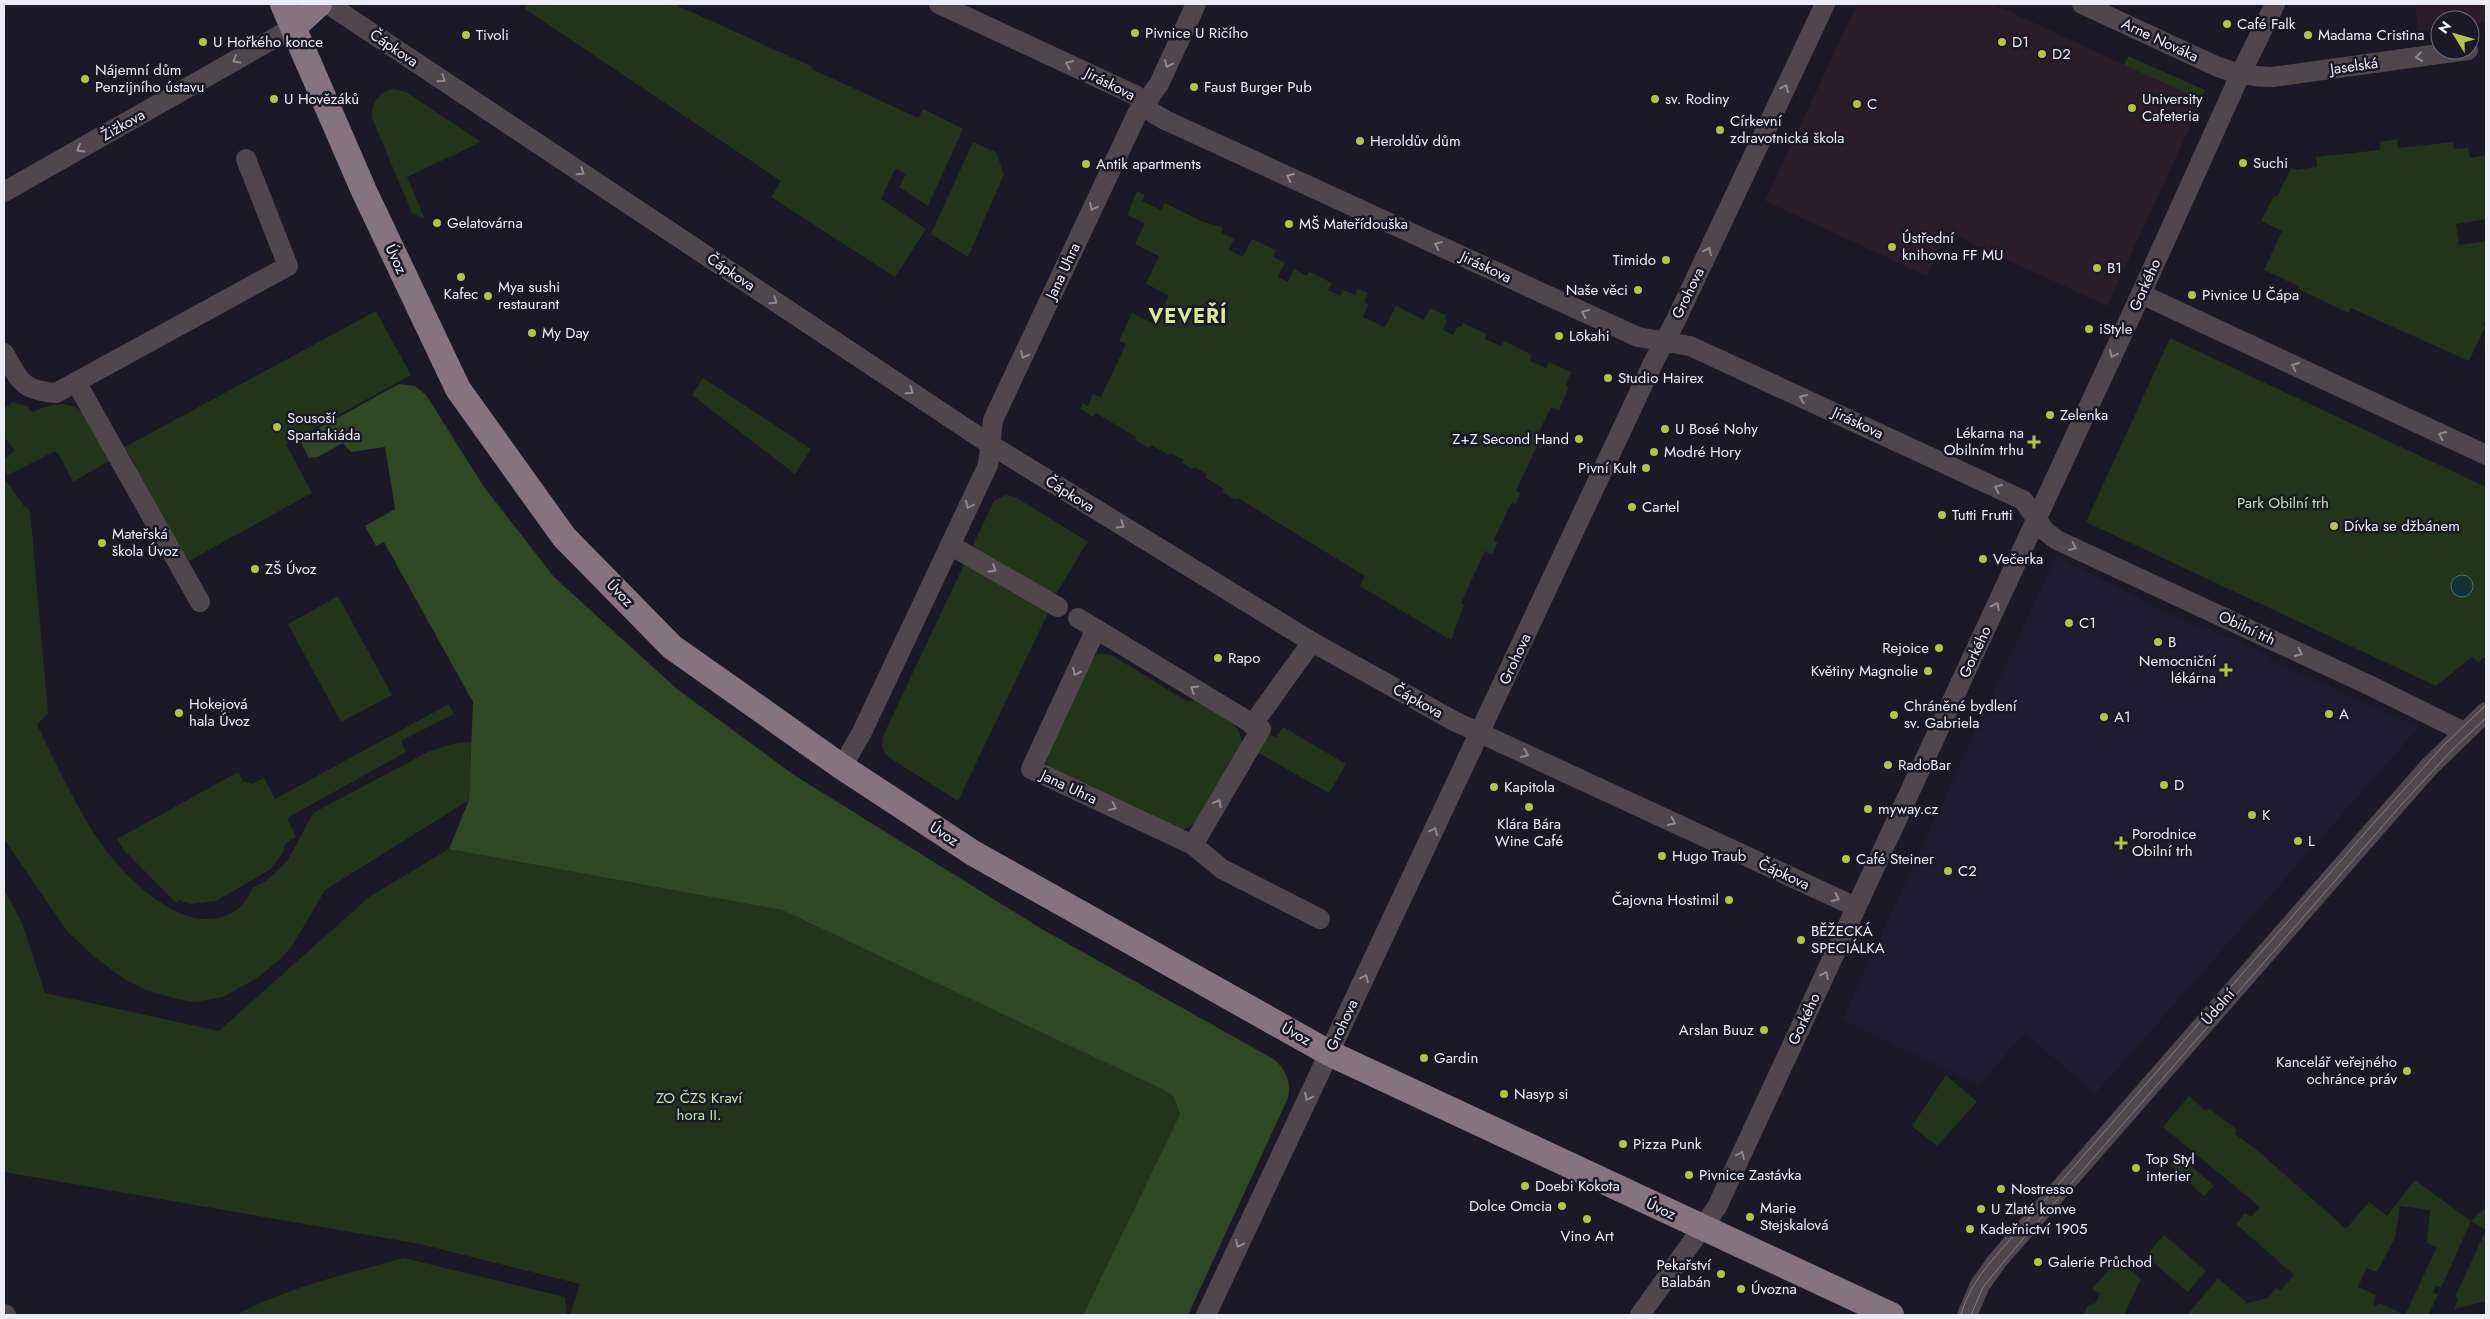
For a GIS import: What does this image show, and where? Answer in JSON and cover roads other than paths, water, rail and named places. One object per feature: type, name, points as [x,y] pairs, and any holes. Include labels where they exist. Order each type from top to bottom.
[{"type":"main road","name":"Úvoz","points":[[283,4],[364,191],[458,389],[554,524],[672,647],[842,767],[973,853],[1329,1053],[1891,1315]]},
{"type":"main road","points":[[294,27],[319,4]]},
{"type":"street","name":"Čápkova","points":[[328,4],[991,445],[1312,642],[1454,721],[1856,907]]},
{"type":"street","name":"Jiráskova","points":[[939,4],[1135,94],[1153,113],[1165,120],[1620,329],[1638,337],[1690,346],[2023,500],[2036,517]]},
{"type":"street","name":"Jana Uhra","points":[[842,767],[862,732],[988,464],[993,420],[1137,114],[1159,84],[1196,4]]},
{"type":"street","name":"Grohova","points":[[1207,1315],[1663,342],[1676,320],[1825,4]]},
{"type":"street","name":"Arne Nováka","points":[[2082,4],[2240,75]]},
{"type":"street","name":"Gorkého","points":[[1640,1315],[1717,1207],[2141,294],[2240,75],[2275,4]]},
{"type":"street","name":"Žižkova","points":[[4,192],[294,27]]},
{"type":"street","name":"Jaselská","points":[[2240,75],[2272,77],[2430,55]]},
{"type":"street","points":[[4,353],[22,384],[37,392],[56,393],[288,266],[246,159]]},
{"type":"street","points":[[2141,294],[2486,455]]},
{"type":"street","points":[[76,382],[200,602]]},
{"type":"street","name":"Obilní trh","points":[[2036,517],[2045,531],[2057,540],[2363,682],[2464,732]]},
{"type":"street","points":[[950,545],[1058,607]]},
{"type":"street","points":[[1078,618],[1261,729],[1193,845]]},
{"type":"street","name":"Jana Uhra","points":[[1096,629],[1031,768],[1193,845],[1222,869],[1320,919]]},
{"type":"street","points":[[1252,724],[1312,642]]},
{"type":"street","name":"Údolní","points":[[1967,1315],[1980,1285],[1997,1261],[2376,827],[2464,732],[2486,712]]},
{"type":"tram line","points":[[1961,1315],[1970,1291],[1992,1260],[2372,825],[2444,745],[2486,705]]},
{"type":"tram line","points":[[1971,1315],[1983,1287],[2022,1240],[2402,804],[2452,750],[2486,718]]},
{"type":"place","name":"Café Falk","points":[[2227,24]]},
{"type":"place","name":"Pivnice U Ričího","points":[[1135,33]]},
{"type":"place","name":"Tivoli","points":[[466,35]]},
{"type":"place","name":"Madama Cristina","points":[[2308,35]]},
{"type":"place","name":"U Hořkého konce","points":[[203,42]]},
{"type":"place","name":"D1","points":[[2002,42]]},
{"type":"place","name":"D2","points":[[2042,54]]},
{"type":"place","name":"Nájemní dům Penzijního ústavu","points":[[85,79]]},
{"type":"place","name":"Faust Burger Pub","points":[[1194,87]]},
{"type":"place","name":"U Hovězáků","points":[[274,99]]},
{"type":"place","name":"sv. Rodiny","points":[[1655,99]]},
{"type":"place","name":"C","points":[[1857,104]]},
{"type":"place","name":"University Cafeteria","points":[[2132,108]]},
{"type":"place","name":"Církevní zdravotnická škola","points":[[1720,130]]},
{"type":"place","name":"Heroldův dům","points":[[1360,141]]},
{"type":"place","name":"Suchi","points":[[2243,163]]},
{"type":"place","name":"Antik apartments","points":[[1086,164]]},
{"type":"place","name":"Gelatovárna","points":[[437,223]]},
{"type":"place","name":"MŠ Mateřídouška","points":[[1289,224]]},
{"type":"place","name":"Ústřední knihovna FF MU","points":[[1892,247]]},
{"type":"place","name":"Timido","points":[[1666,260]]},
{"type":"place","name":"B1","points":[[2097,268]]},
{"type":"place","name":"Kafec","points":[[461,277]]},
{"type":"place","name":"Naše věci","points":[[1638,290]]},
{"type":"place","name":"Pivnice U Čápa","points":[[2192,295]]},
{"type":"place","name":"Mya sushi restaurant","points":[[488,296]]},
{"type":"place","name":"iStyle","points":[[2089,329]]},
{"type":"place","name":"My Day","points":[[532,333]]},
{"type":"place","name":"Lōkahi","points":[[1559,336]]},
{"type":"place","name":"Studio Hairex","points":[[1608,378]]},
{"type":"place","name":"Zelenka","points":[[2050,415]]},
{"type":"place","name":"Sousoší Spartakiáda","points":[[277,427]]},
{"type":"place","name":"U Bosé Nohy","points":[[1665,429]]},
{"type":"place","name":"Z+Z Second Hand","points":[[1579,439]]},
{"type":"place","name":"Lékarna na Obilním trhu","points":[[2034,442]]},
{"type":"place","name":"Modré Hory","points":[[1654,452]]},
{"type":"place","name":"Pivní Kult","points":[[1646,468]]},
{"type":"place","name":"Cartel","points":[[1632,507]]},
{"type":"place","name":"Tutti Frutti","points":[[1942,515]]},
{"type":"place","name":"Dívka se džbánem","points":[[2334,526]]},
{"type":"place","name":"Mateřská škola Úvoz","points":[[102,543]]},
{"type":"place","name":"Večerka","points":[[1983,559]]},
{"type":"place","name":"ZŠ Úvoz","points":[[255,569]]},
{"type":"place","name":"C1","points":[[2069,623]]},
{"type":"place","name":"B","points":[[2158,642]]},
{"type":"place","name":"Rejoice","points":[[1939,648]]},
{"type":"place","name":"Rapo","points":[[1218,658]]},
{"type":"place","name":"Nemocniční lékárna","points":[[2226,670]]},
{"type":"place","name":"Květiny Magnolie","points":[[1928,671]]},
{"type":"place","name":"Hokejová hala Úvoz","points":[[179,713]]},
{"type":"place","name":"A","points":[[2329,714]]},
{"type":"place","name":"Chráněné bydlení sv. Gabriela","points":[[1894,715]]},
{"type":"place","name":"A1","points":[[2104,717]]},
{"type":"place","name":"RadoBar","points":[[1888,765]]},
{"type":"place","name":"D","points":[[2164,785]]},
{"type":"place","name":"Kapitola","points":[[1494,787]]},
{"type":"place","name":"Klára Bára Wine Café","points":[[1529,807]]},
{"type":"place","name":"myway.cz","points":[[1868,809]]},
{"type":"place","name":"K","points":[[2252,815]]},
{"type":"place","name":"L","points":[[2298,841]]},
{"type":"place","name":"Porodnice Obilní trh","points":[[2121,843]]},
{"type":"place","name":"Hugo Traub","points":[[1662,856]]},
{"type":"place","name":"Café Steiner","points":[[1846,859]]},
{"type":"place","name":"C2","points":[[1948,871]]},
{"type":"place","name":"Čajovna Hostimil","points":[[1729,900]]},
{"type":"place","name":"BĚŽECKÁ SPECIÁLKA","points":[[1801,940]]},
{"type":"place","name":"Arslan Buuz","points":[[1764,1030]]},
{"type":"place","name":"Gardin","points":[[1424,1058]]},
{"type":"place","name":"Kancelář veřejného ochránce práv","points":[[2407,1071]]},
{"type":"place","name":"Nasyp si","points":[[1504,1094]]},
{"type":"place","name":"Pizza Punk","points":[[1623,1144]]},
{"type":"place","name":"Top Styl interier","points":[[2136,1168]]},
{"type":"place","name":"Pivnice Zastávka","points":[[1689,1175]]},
{"type":"place","name":"Doebi Kokota","points":[[1525,1186]]},
{"type":"place","name":"Nostresso","points":[[2001,1189]]},
{"type":"place","name":"Dolce Omcia","points":[[1562,1206]]},
{"type":"place","name":"U Zlaté konve","points":[[1981,1209]]},
{"type":"place","name":"Marie Stejskalová","points":[[1750,1217]]},
{"type":"place","name":"Vino Art","points":[[1587,1219]]},
{"type":"place","name":"Kadeřnictví 1905","points":[[1970,1229]]},
{"type":"place","name":"Galerie Průchod","points":[[2038,1262]]},
{"type":"place","name":"Pekařství Balabán","points":[[1721,1274]]},
{"type":"place","name":"Úvozna","points":[[1741,1289]]},
{"type":"district","name":"VEVEŘÍ","points":[[1188,316]]},
{"type":"park label","name":"Park Obilní trh","points":[[2283,503]]},
{"type":"park label","name":"ZO ČZS Kraví hora II.","points":[[699,1106]]}]
